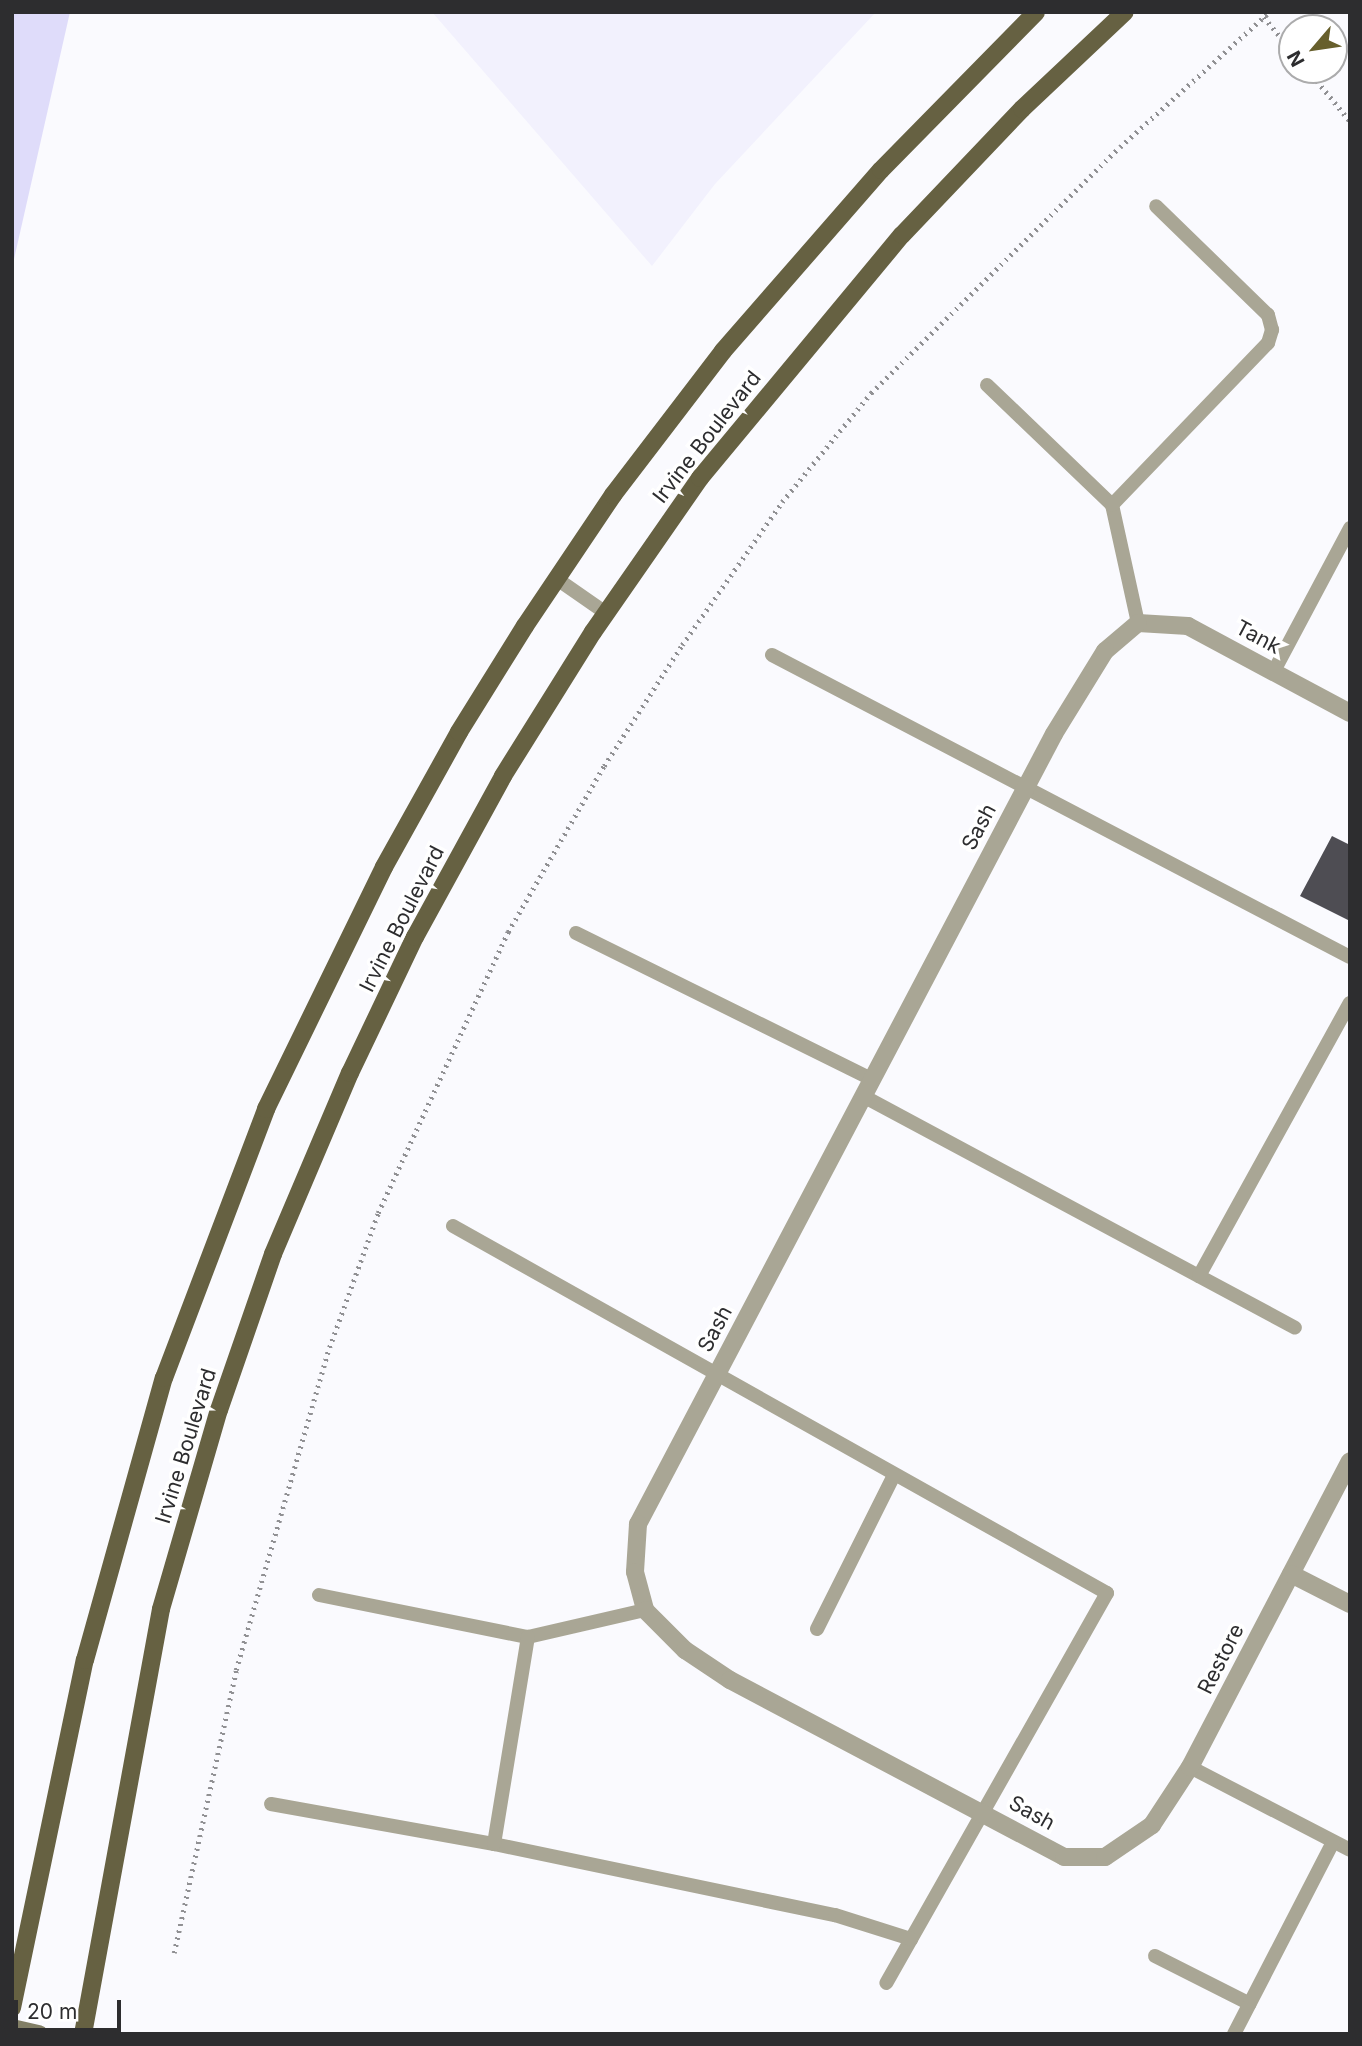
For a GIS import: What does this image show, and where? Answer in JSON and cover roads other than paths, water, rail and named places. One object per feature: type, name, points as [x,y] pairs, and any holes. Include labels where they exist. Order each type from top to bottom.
[{"type":"main road","name":"Irvine Boulevard","points":[[12,2008],[85,1660],[164,1378],[233,1189],[272,1096],[384,867],[459,732],[557,579],[697,384],[803,255],[1036,12]]},
{"type":"main road","name":"Irvine Boulevard","points":[[83,2034],[161,1609],[219,1410],[273,1254],[350,1073],[415,937],[503,776],[606,613],[701,478],[860,283],[1022,109],[1125,12]]},
{"type":"street","name":"Tank","points":[[1138,623],[1188,626],[1350,713]]},
{"type":"street","name":"Sash","points":[[1105,1857],[1064,1857],[730,1680],[685,1650],[645,1610],[635,1573],[638,1524],[1026,786],[1105,651],[1138,623]]},
{"type":"street","name":"Restore","points":[[1105,1857],[1152,1825],[1191,1767],[1350,1461]]},
{"type":"street","points":[[1291,1574],[1350,1604]]},
{"type":"street","points":[[12,2028],[39,2034]]},
{"type":"lane","points":[[1112,506],[1268,343],[1272,330],[1268,315],[1156,205]]},
{"type":"lane","points":[[988,385],[1112,506],[1138,623]]},
{"type":"lane","points":[[1274,671],[1350,528]]},
{"type":"lane","points":[[557,579],[606,613]]},
{"type":"lane","points":[[772,655],[1350,957]]},
{"type":"lane","points":[[576,933],[872,1080]]},
{"type":"lane","points":[[1199,1276],[1350,1003]]},
{"type":"lane","points":[[863,1096],[1295,1328]]},
{"type":"lane","points":[[453,1226],[716,1376],[1107,1593],[886,1983]]},
{"type":"lane","points":[[817,1629],[894,1475]]},
{"type":"lane","points":[[319,1595],[528,1637],[645,1610]]},
{"type":"lane","points":[[494,1844],[528,1637]]},
{"type":"lane","points":[[1191,1767],[1350,1850]]},
{"type":"lane","points":[[271,1804],[494,1844],[835,1916],[911,1939]]},
{"type":"lane","points":[[1234,2034],[1333,1842]]},
{"type":"lane","points":[[1155,1956],[1250,2004]]}]
